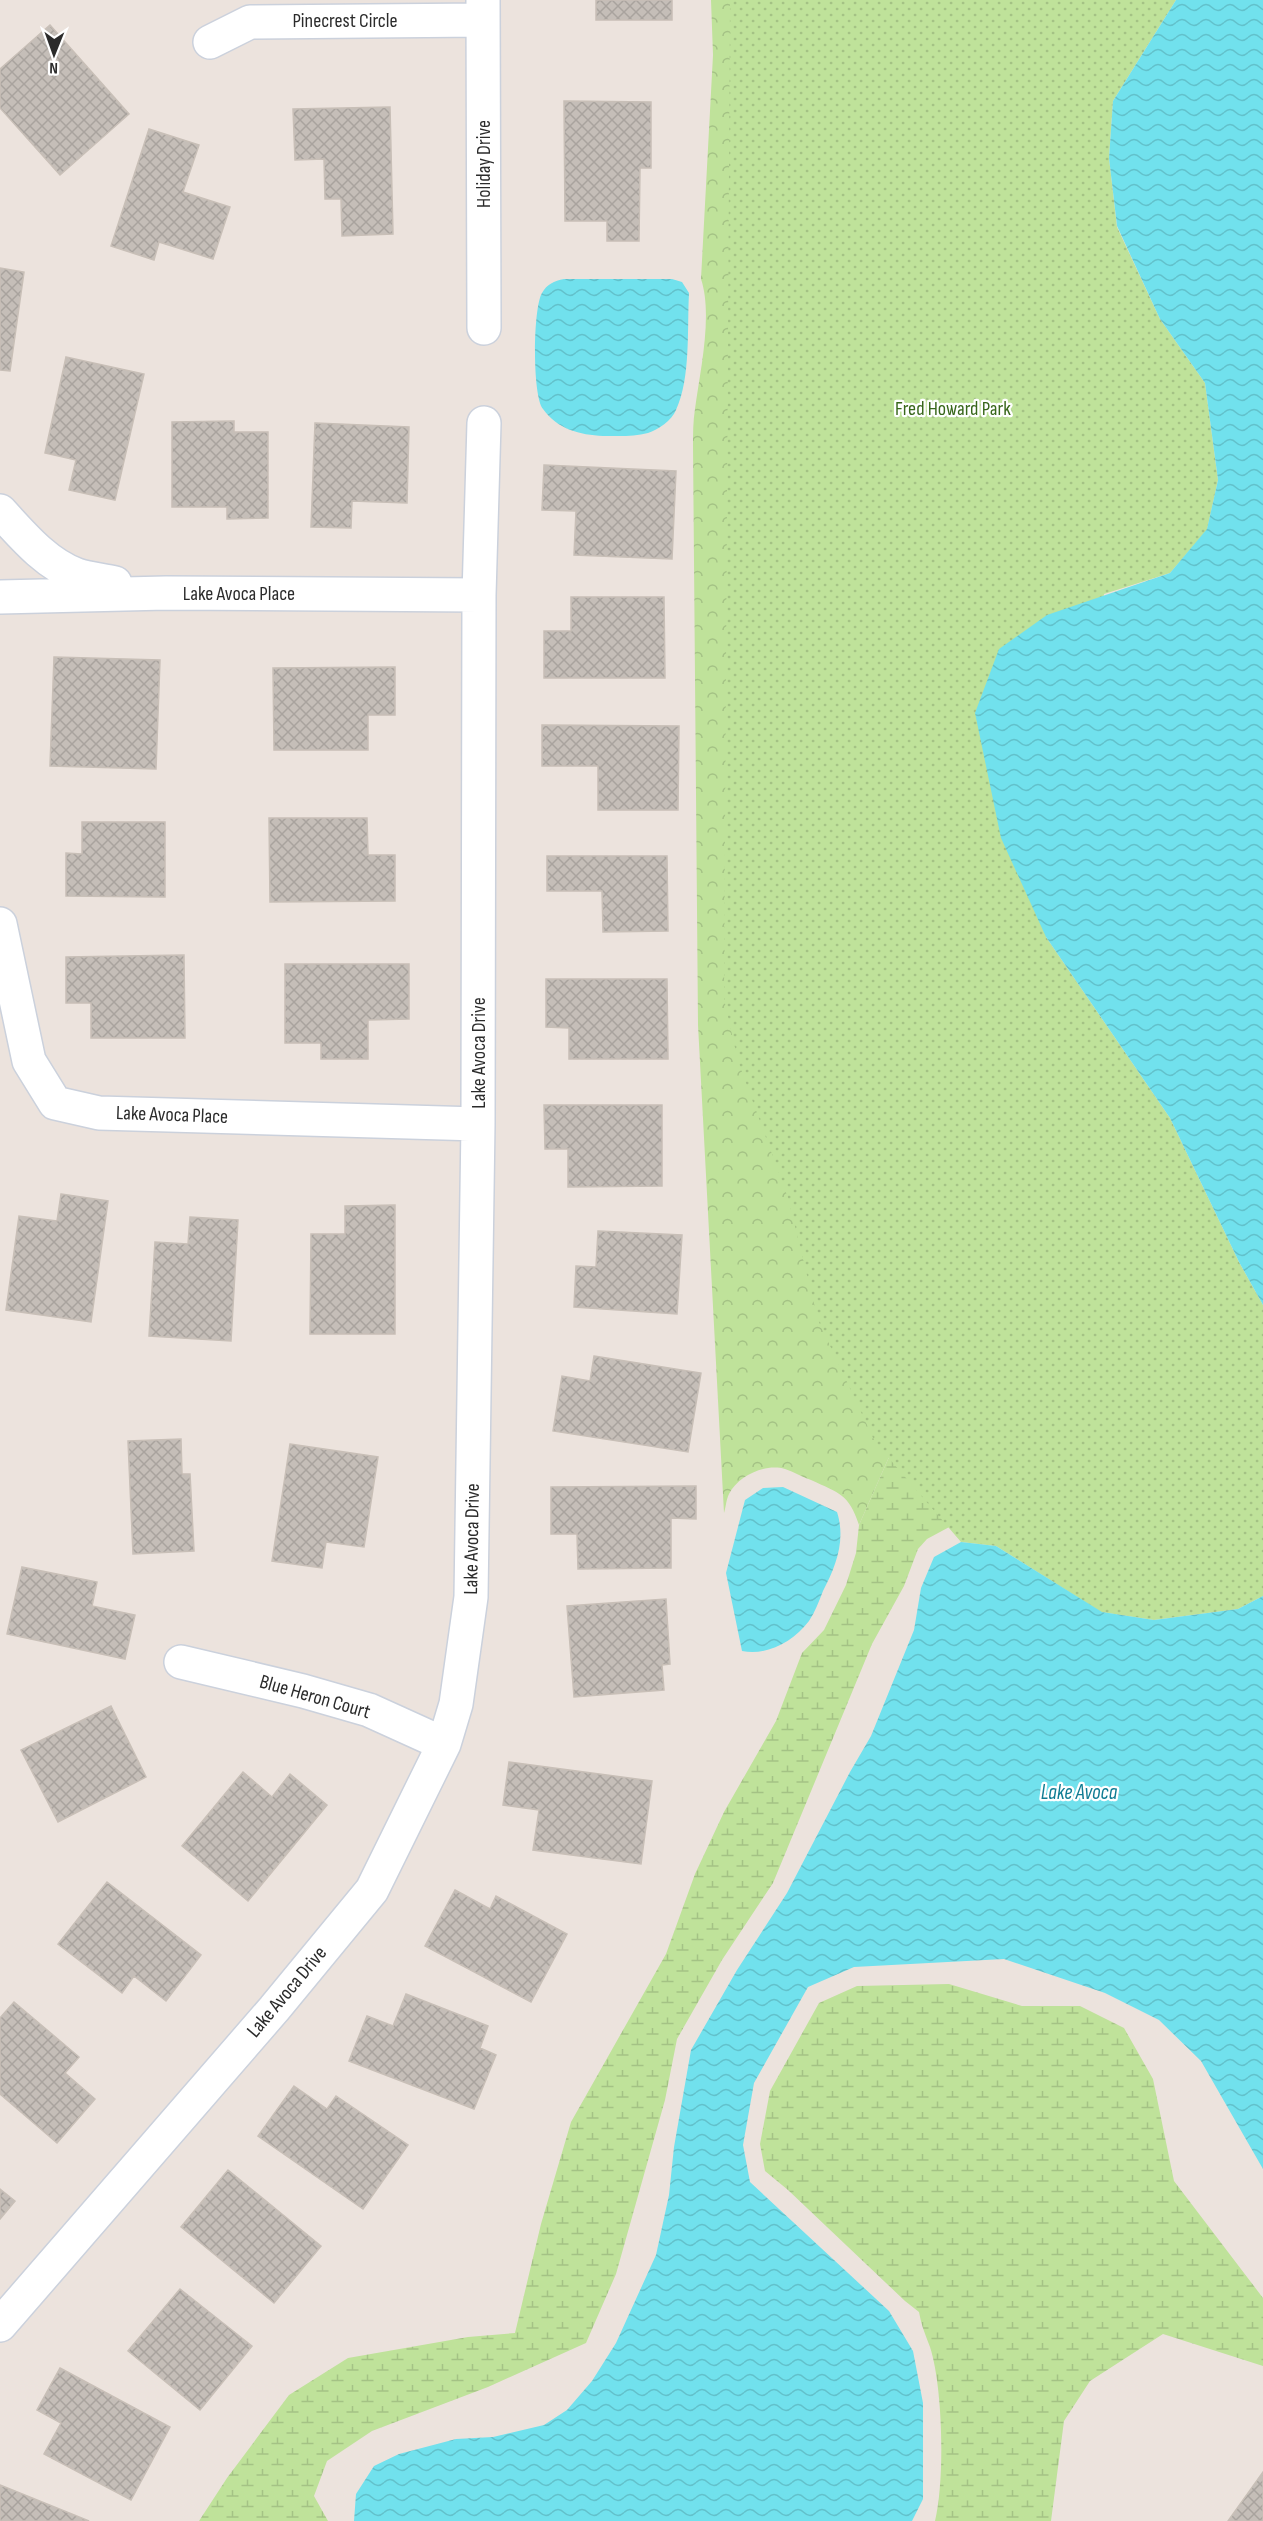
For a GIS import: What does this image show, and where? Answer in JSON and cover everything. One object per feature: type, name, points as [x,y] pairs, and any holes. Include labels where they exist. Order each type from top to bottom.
[{"type":"street","name":"Pinecrest Circle","points":[[210,42],[250,22],[483,10]]},
{"type":"street","name":"Holiday Drive","points":[[483,10],[484,328]]},
{"type":"street","points":[[479,595],[484,423]]},
{"type":"street","points":[[0,512],[35,548],[77,574],[166,593]]},
{"type":"street","name":"Lake Avoca Place","points":[[0,597],[166,593],[479,595]]},
{"type":"street","name":"Lake Avoca Drive","points":[[0,2325],[274,2009],[372,1890],[444,1744],[456,1704],[471,1597],[478,1124],[479,595]]},
{"type":"street","name":"Lake Avoca Place","points":[[0,924],[29,1061],[55,1103],[99,1113],[478,1124]]},
{"type":"street","name":"Blue Heron Court","points":[[182,1662],[303,1691],[369,1710],[444,1744]]},
{"type":"green space","points":[[711,0],[1005,0],[893,1448],[859,1525],[851,1507],[842,1496],[788,1470],[777,1468],[753,1472],[739,1482],[729,1494],[724,1513],[698,1025],[693,446],[694,418],[706,326],[701,279],[713,55]]},
{"type":"green space","name":"Fred Howard Park","points":[[730,0],[1176,0],[1113,101],[1109,158],[1117,227],[1160,319],[1205,383],[1218,480],[1207,530],[1170,573],[1104,594],[1046,937],[1170,1118],[1239,1262],[1263,1305],[1263,1596],[1238,1609],[1154,1620],[1101,1612],[996,1546],[961,1542],[875,1442],[818,1320],[788,1198],[738,1061],[724,999]]},
{"type":"green space","points":[[1073,126],[953,1525],[927,1539],[918,1549],[904,1586],[872,1644],[773,1883],[722,1960],[677,2039],[665,2100],[616,2274],[586,2343],[488,2387],[372,2431],[327,2461],[314,2496],[328,2521],[199,2521],[227,2478],[289,2395],[348,2358],[468,2337],[515,2333],[541,2224],[571,2122],[666,1954],[695,1874],[724,1812],[776,1721],[802,1653],[824,1630],[846,1585],[856,1553],[859,1525],[893,1448]]},
{"type":"green space","points":[[949,1984],[1022,2006],[1080,2006],[1124,2028],[1153,2079],[1174,2181],[1263,2298],[1263,2366],[1163,2334],[1090,2381],[1064,2421],[1051,2521],[935,2521],[940,2482],[940,2409],[934,2364],[919,2312],[765,2171],[760,2144],[770,2091],[819,2003],[857,1986]]},
{"type":"water","points":[[1176,0],[1263,0],[1263,1305],[1239,1262],[1170,1118],[1046,937],[1001,838],[975,713],[999,649],[1047,615],[1170,573],[1207,529],[1218,480],[1205,383],[1160,319],[1117,226],[1109,158],[1113,101]]},
{"type":"water","points":[[564,279],[672,279],[682,282],[689,293],[684,383],[674,414],[660,427],[648,433],[632,436],[586,434],[570,430],[555,422],[543,409],[539,401],[535,370],[535,333],[539,302],[546,287]]},
{"type":"water","points":[[783,1487],[837,1512],[840,1522],[838,1553],[815,1610],[803,1629],[779,1646],[761,1651],[742,1651],[726,1573],[745,1500],[763,1488]]},
{"type":"water","name":"Lake Avoca","points":[[961,1542],[996,1546],[1102,1612],[1154,1620],[1238,1609],[1263,1596],[1263,2169],[1201,2061],[1159,2020],[1105,1993],[1004,1959],[854,1967],[808,1987],[754,2083],[743,2145],[750,2182],[889,2311],[913,2351],[923,2403],[923,2499],[912,2521],[354,2521],[356,2494],[374,2466],[399,2454],[456,2439],[493,2437],[544,2425],[567,2410],[592,2381],[616,2343],[656,2255],[669,2195],[674,2147],[691,2050],[737,1970],[787,1893],[871,1736],[914,1630],[921,1588],[934,1557]]},
{"type":"building","points":[[596,0],[672,0],[672,20],[596,20]]},
{"type":"building","points":[[50,25],[129,114],[60,175],[0,108],[0,69]]},
{"type":"building","points":[[564,101],[651,102],[651,168],[640,168],[639,241],[607,241],[607,221],[565,221]]},
{"type":"building","points":[[390,107],[393,234],[342,236],[341,199],[325,199],[324,159],[295,160],[293,109]]},
{"type":"building","points":[[149,129],[199,145],[183,192],[230,207],[213,259],[159,242],[154,260],[111,246]]},
{"type":"building","points":[[0,268],[24,272],[10,371],[0,370]]},
{"type":"building","points":[[66,357],[144,374],[115,500],[69,490],[76,460],[45,453]]},
{"type":"building","points":[[234,421],[234,432],[268,432],[268,518],[227,519],[227,507],[172,507],[172,422]]},
{"type":"building","points":[[315,423],[409,427],[407,503],[352,501],[351,528],[311,527]]},
{"type":"building","points":[[544,465],[676,471],[672,559],[574,555],[576,511],[542,510]]},
{"type":"building","points":[[571,597],[664,597],[665,678],[544,678],[544,631],[571,631]]},
{"type":"building","points":[[54,657],[160,660],[156,769],[50,766]]},
{"type":"building","points":[[395,667],[395,715],[368,715],[368,750],[274,750],[273,668]]},
{"type":"building","points":[[542,725],[679,726],[678,810],[598,810],[598,766],[542,766]]},
{"type":"building","points":[[269,818],[367,818],[368,855],[395,855],[395,901],[270,902]]},
{"type":"building","points":[[82,822],[165,822],[165,897],[66,896],[66,853],[82,854]]},
{"type":"building","points":[[547,856],[667,856],[668,931],[603,932],[602,891],[547,891]]},
{"type":"building","points":[[184,955],[185,1038],[91,1038],[91,1003],[66,1003],[66,957]]},
{"type":"building","points":[[285,964],[409,964],[409,1019],[368,1020],[368,1059],[321,1059],[321,1043],[285,1043]]},
{"type":"building","points":[[546,979],[667,979],[668,1059],[569,1059],[569,1028],[546,1027]]},
{"type":"building","points":[[544,1105],[662,1105],[662,1186],[568,1187],[568,1149],[545,1149]]},
{"type":"building","points":[[61,1194],[108,1201],[91,1322],[6,1310],[19,1216],[57,1221]]},
{"type":"building","points":[[395,1205],[395,1334],[310,1334],[311,1234],[345,1234],[345,1206]]},
{"type":"building","points":[[190,1217],[238,1220],[231,1341],[149,1336],[155,1242],[188,1244]]},
{"type":"building","points":[[598,1231],[682,1235],[677,1314],[574,1307],[576,1266],[596,1267]]},
{"type":"building","points":[[594,1356],[701,1373],[688,1452],[553,1431],[562,1376],[590,1381]]},
{"type":"building","points":[[181,1439],[182,1474],[190,1474],[194,1551],[133,1554],[128,1441]]},
{"type":"building","points":[[290,1444],[378,1457],[364,1547],[326,1542],[322,1568],[272,1561]]},
{"type":"building","points":[[696,1486],[696,1519],[671,1518],[671,1568],[578,1569],[577,1534],[551,1534],[551,1487]]},
{"type":"building","points":[[22,1567],[97,1582],[92,1606],[135,1615],[125,1659],[7,1634]]},
{"type":"building","points":[[666,1599],[670,1664],[662,1665],[664,1690],[574,1697],[567,1606]]},
{"type":"building","points":[[111,1706],[146,1777],[58,1822],[21,1750]]},
{"type":"building","points":[[509,1762],[652,1781],[641,1864],[533,1850],[539,1810],[503,1805]]},
{"type":"building","points":[[243,1772],[272,1797],[290,1774],[327,1805],[248,1901],[182,1846]]},
{"type":"building","points":[[107,1882],[201,1955],[166,2001],[134,1976],[122,1993],[58,1944]]},
{"type":"building","points":[[455,1890],[490,1909],[496,1896],[567,1934],[531,2002],[425,1946]]},
{"type":"building","points":[[406,1994],[488,2026],[480,2048],[496,2055],[474,2109],[349,2061],[367,2016],[393,2026]]},
{"type":"building","points":[[14,2002],[79,2057],[65,2073],[95,2099],[57,2143],[0,2094],[0,2018]]},
{"type":"building","points":[[294,2086],[327,2109],[336,2096],[408,2145],[363,2209],[258,2136]]},
{"type":"building","points":[[228,2170],[321,2246],[274,2303],[181,2227]]},
{"type":"building","points":[[0,2189],[15,2201],[0,2219]]},
{"type":"building","points":[[180,2289],[252,2346],[200,2410],[128,2351]]},
{"type":"building","points":[[60,2368],[170,2427],[131,2500],[44,2454],[61,2423],[37,2410]]},
{"type":"building","points":[[1263,2472],[1263,2521],[1228,2521]]},
{"type":"building","points":[[0,2485],[89,2521],[0,2521]]}]
